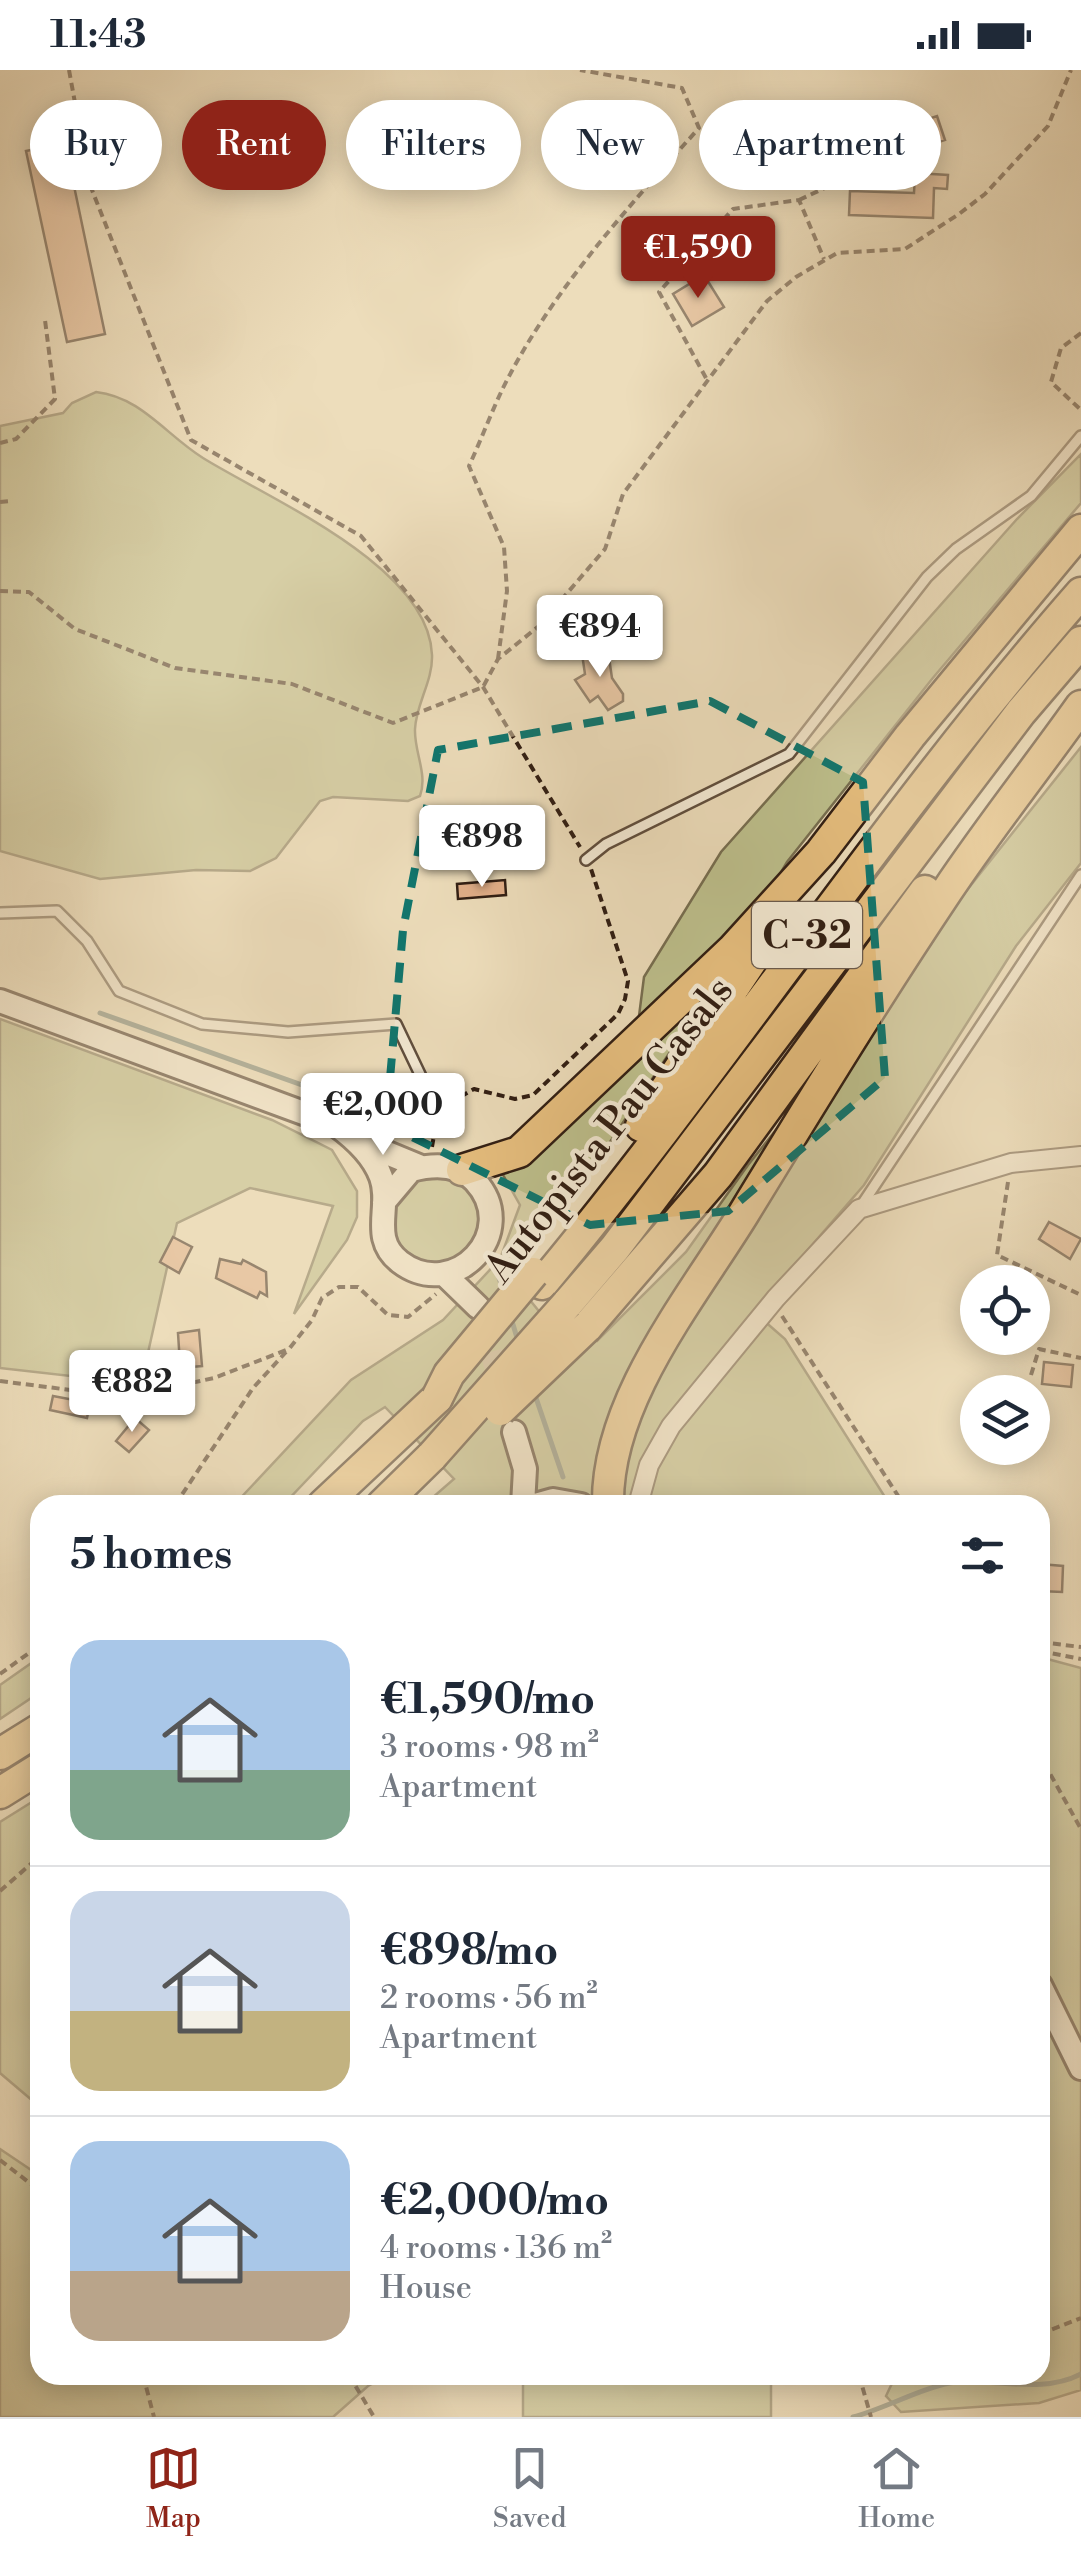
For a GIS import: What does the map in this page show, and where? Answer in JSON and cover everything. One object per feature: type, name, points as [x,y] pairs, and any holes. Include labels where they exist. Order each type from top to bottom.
[{"type":"highway","points":[[537,1278],[821,852],[923,720],[1081,530]]},
{"type":"highway","name":"Autopista Pau Casals","points":[[334,1495],[436,1398],[537,1278],[594,1222],[869,852],[1000,685],[1081,593]]},
{"type":"highway","name":"Autopista Pau Casals","points":[[395,1495],[436,1462],[577,1316],[615,1248],[1021,712],[1081,642]]},
{"type":"highway","points":[[577,1316],[718,1175],[916,902],[1081,704]]},
{"type":"highway","points":[[608,1495],[608,1470],[617,1431],[652,1362],[917,938],[1081,704]]},
{"type":"highway","points":[[462,1170],[519,1152],[732,950],[821,852]]},
{"type":"highway","points":[[410,1495],[436,1462]]},
{"type":"highway","points":[[0,1754],[30,1735]]},
{"type":"highway","points":[[0,1793],[30,1774]]},
{"type":"street","points":[[0,1000],[286,1105],[421,1167],[462,1170],[486,1195],[492,1216],[488,1238],[472,1262],[439,1275]]},
{"type":"street","points":[[358,1140],[381,1177],[384,1202],[380,1225],[388,1248],[410,1268],[439,1275],[478,1307],[472,1262]]},
{"type":"street","points":[[641,1495],[649,1465],[671,1426],[773,1302],[859,1208],[1011,1162],[1081,1156]]},
{"type":"street","points":[[384,1202],[400,1179],[421,1167]]},
{"type":"street","points":[[514,1432],[540,1495]]},
{"type":"street","points":[[524,1495],[526,1469]]},
{"type":"street","points":[[1050,2004],[1081,2068]]},
{"type":"lane","points":[[586,860],[606,844],[789,754],[927,576],[956,549],[1031,496],[1081,436]]},
{"type":"lane","points":[[859,1208],[1081,875]]},
{"type":"lane","points":[[0,913],[57,911],[87,940],[118,991],[202,1024],[288,1032],[396,1024],[438,1112]]},
{"type":"path","points":[[69,70],[90,185],[191,440],[361,536],[483,687],[552,795],[586,860],[628,981],[618,1014],[534,1094],[515,1100],[474,1089]]},
{"type":"path","points":[[0,591],[29,592],[74,629],[174,668],[292,684],[394,723],[483,687],[498,658],[507,591],[504,547],[469,466],[504,385],[554,306],[653,179],[699,128],[682,88],[580,70]]},
{"type":"path","points":[[498,658],[539,626],[605,549],[623,494],[706,378],[724,362],[746,324],[767,301],[837,253],[906,249],[960,214],[985,194],[1048,126],[1071,70]]},
{"type":"path","points":[[706,378],[658,292],[733,209],[800,200],[821,190]]},
{"type":"path","points":[[800,200],[824,259]]},
{"type":"path","points":[[0,443],[16,439],[54,399],[45,320]]},
{"type":"path","points":[[1081,333],[1061,348],[1051,382],[1081,410]]},
{"type":"path","points":[[0,502],[11,500]]},
{"type":"path","points":[[1011,1162],[996,1255],[1081,1295]]},
{"type":"path","points":[[182,1495],[254,1388],[312,1320],[322,1298],[339,1287],[358,1287],[388,1315],[408,1316],[436,1294],[439,1275]]},
{"type":"path","points":[[773,1302],[898,1495]]},
{"type":"path","points":[[0,1382],[124,1397],[214,1378],[290,1349]]},
{"type":"path","points":[[1032,1375],[1039,1349],[1081,1358]]},
{"type":"path","points":[[1050,1643],[1081,1647]]},
{"type":"path","points":[[0,1674],[30,1652]]},
{"type":"path","points":[[1050,1654],[1081,1659]]},
{"type":"path","points":[[1050,1774],[1081,1830]]},
{"type":"path","points":[[0,1891],[30,1865]]},
{"type":"path","points":[[0,2160],[30,2184]]},
{"type":"path","points":[[1050,2330],[1081,2318]]},
{"type":"path","points":[[146,2385],[154,2417]]},
{"type":"path","points":[[355,2385],[374,2417]]},
{"type":"path","points":[[862,2385],[871,2417]]},
{"type":"highlighted area","points":[[710,701],[863,782],[885,1078],[728,1211],[590,1225],[386,1124],[403,930],[438,750]]},
{"type":"green space","points":[[96,392],[140,409],[203,458],[341,538],[376,564],[404,592],[424,623],[432,655],[415,729],[422,779],[420,796],[408,801],[333,797],[320,801],[276,858],[250,871],[196,870],[100,879],[0,851],[0,426],[63,413],[72,403]]},
{"type":"green space","points":[[1081,454],[1081,503],[932,679],[787,862],[714,986],[600,1157],[530,1243],[520,1264],[525,1294],[538,1310],[597,1341],[686,1252],[748,1165],[1081,747],[1081,863],[1016,946],[864,1185],[754,1312],[785,1339],[884,1495],[436,1495],[454,1479],[385,1407],[363,1421],[293,1495],[243,1495],[351,1380],[443,1320],[500,1259],[520,1205],[502,1173],[557,1130],[634,1055],[644,977],[721,852],[1017,519]]},
{"type":"green space","points":[[0,1019],[272,1120],[332,1150],[357,1191],[357,1217],[347,1240],[294,1314],[333,1206],[250,1188],[177,1223],[141,1384],[0,1368]]},
{"type":"green space","points":[[436,1176],[467,1189],[480,1220],[467,1251],[436,1264],[405,1251],[392,1220],[405,1189]]},
{"type":"green space","points":[[1050,1660],[1081,1668],[1081,2390],[1039,2403],[901,2412],[886,2396],[891,2385],[1050,2385]]},
{"type":"green space","points":[[30,1664],[30,1699],[0,1719],[0,1685]]},
{"type":"green space","points":[[30,1803],[30,2098],[0,2073],[0,1822]]},
{"type":"green space","points":[[0,2149],[30,2169],[30,2385],[370,2385],[333,2417],[0,2417]]},
{"type":"green space","points":[[523,2385],[771,2385],[771,2417],[523,2417]]},
{"type":"building","points":[[941,175],[948,175],[947,189],[941,189]]},
{"type":"building","points":[[34,190],[75,190],[105,334],[67,342]]},
{"type":"building","points":[[934,190],[933,218],[849,215],[850,191]]},
{"type":"building","points":[[704,275],[724,307],[692,326],[673,294]]},
{"type":"building","points":[[608,651],[612,678],[623,694],[623,701],[608,710],[598,696],[590,702],[575,680],[585,674],[582,654]]},
{"type":"building","points":[[505,880],[506,895],[458,899],[457,884]]},
{"type":"building","points":[[1049,1222],[1081,1239],[1070,1259],[1039,1239]]},
{"type":"building","points":[[173,1237],[192,1247],[179,1273],[160,1262]]},
{"type":"building","points":[[220,1259],[241,1264],[243,1260],[266,1272],[267,1296],[260,1292],[257,1298],[216,1278]]},
{"type":"building","points":[[199,1330],[202,1366],[190,1367],[192,1375],[163,1385],[168,1364],[180,1364],[178,1333]]},
{"type":"building","points":[[1044,1362],[1073,1365],[1071,1387],[1050,1385],[1050,1375],[1043,1375]]},
{"type":"building","points":[[53,1396],[90,1403],[87,1418],[50,1410]]},
{"type":"building","points":[[135,1418],[149,1430],[129,1452],[116,1441]]},
{"type":"building","points":[[1050,1565],[1063,1566],[1062,1592],[1050,1591]]},
{"type":"waterway","points":[[100,1013],[417,1126]]},
{"type":"waterway","points":[[497,1272],[504,1293]]},
{"type":"waterway","points":[[511,1318],[518,1341]]},
{"type":"waterway","points":[[535,1395],[563,1477]]},
{"type":"waterway","points":[[1050,2383],[1081,2374]]},
{"type":"waterway","points":[[853,2417],[942,2385]]},
{"type":"tunnel","points":[[482,1320],[502,1390]]}]
